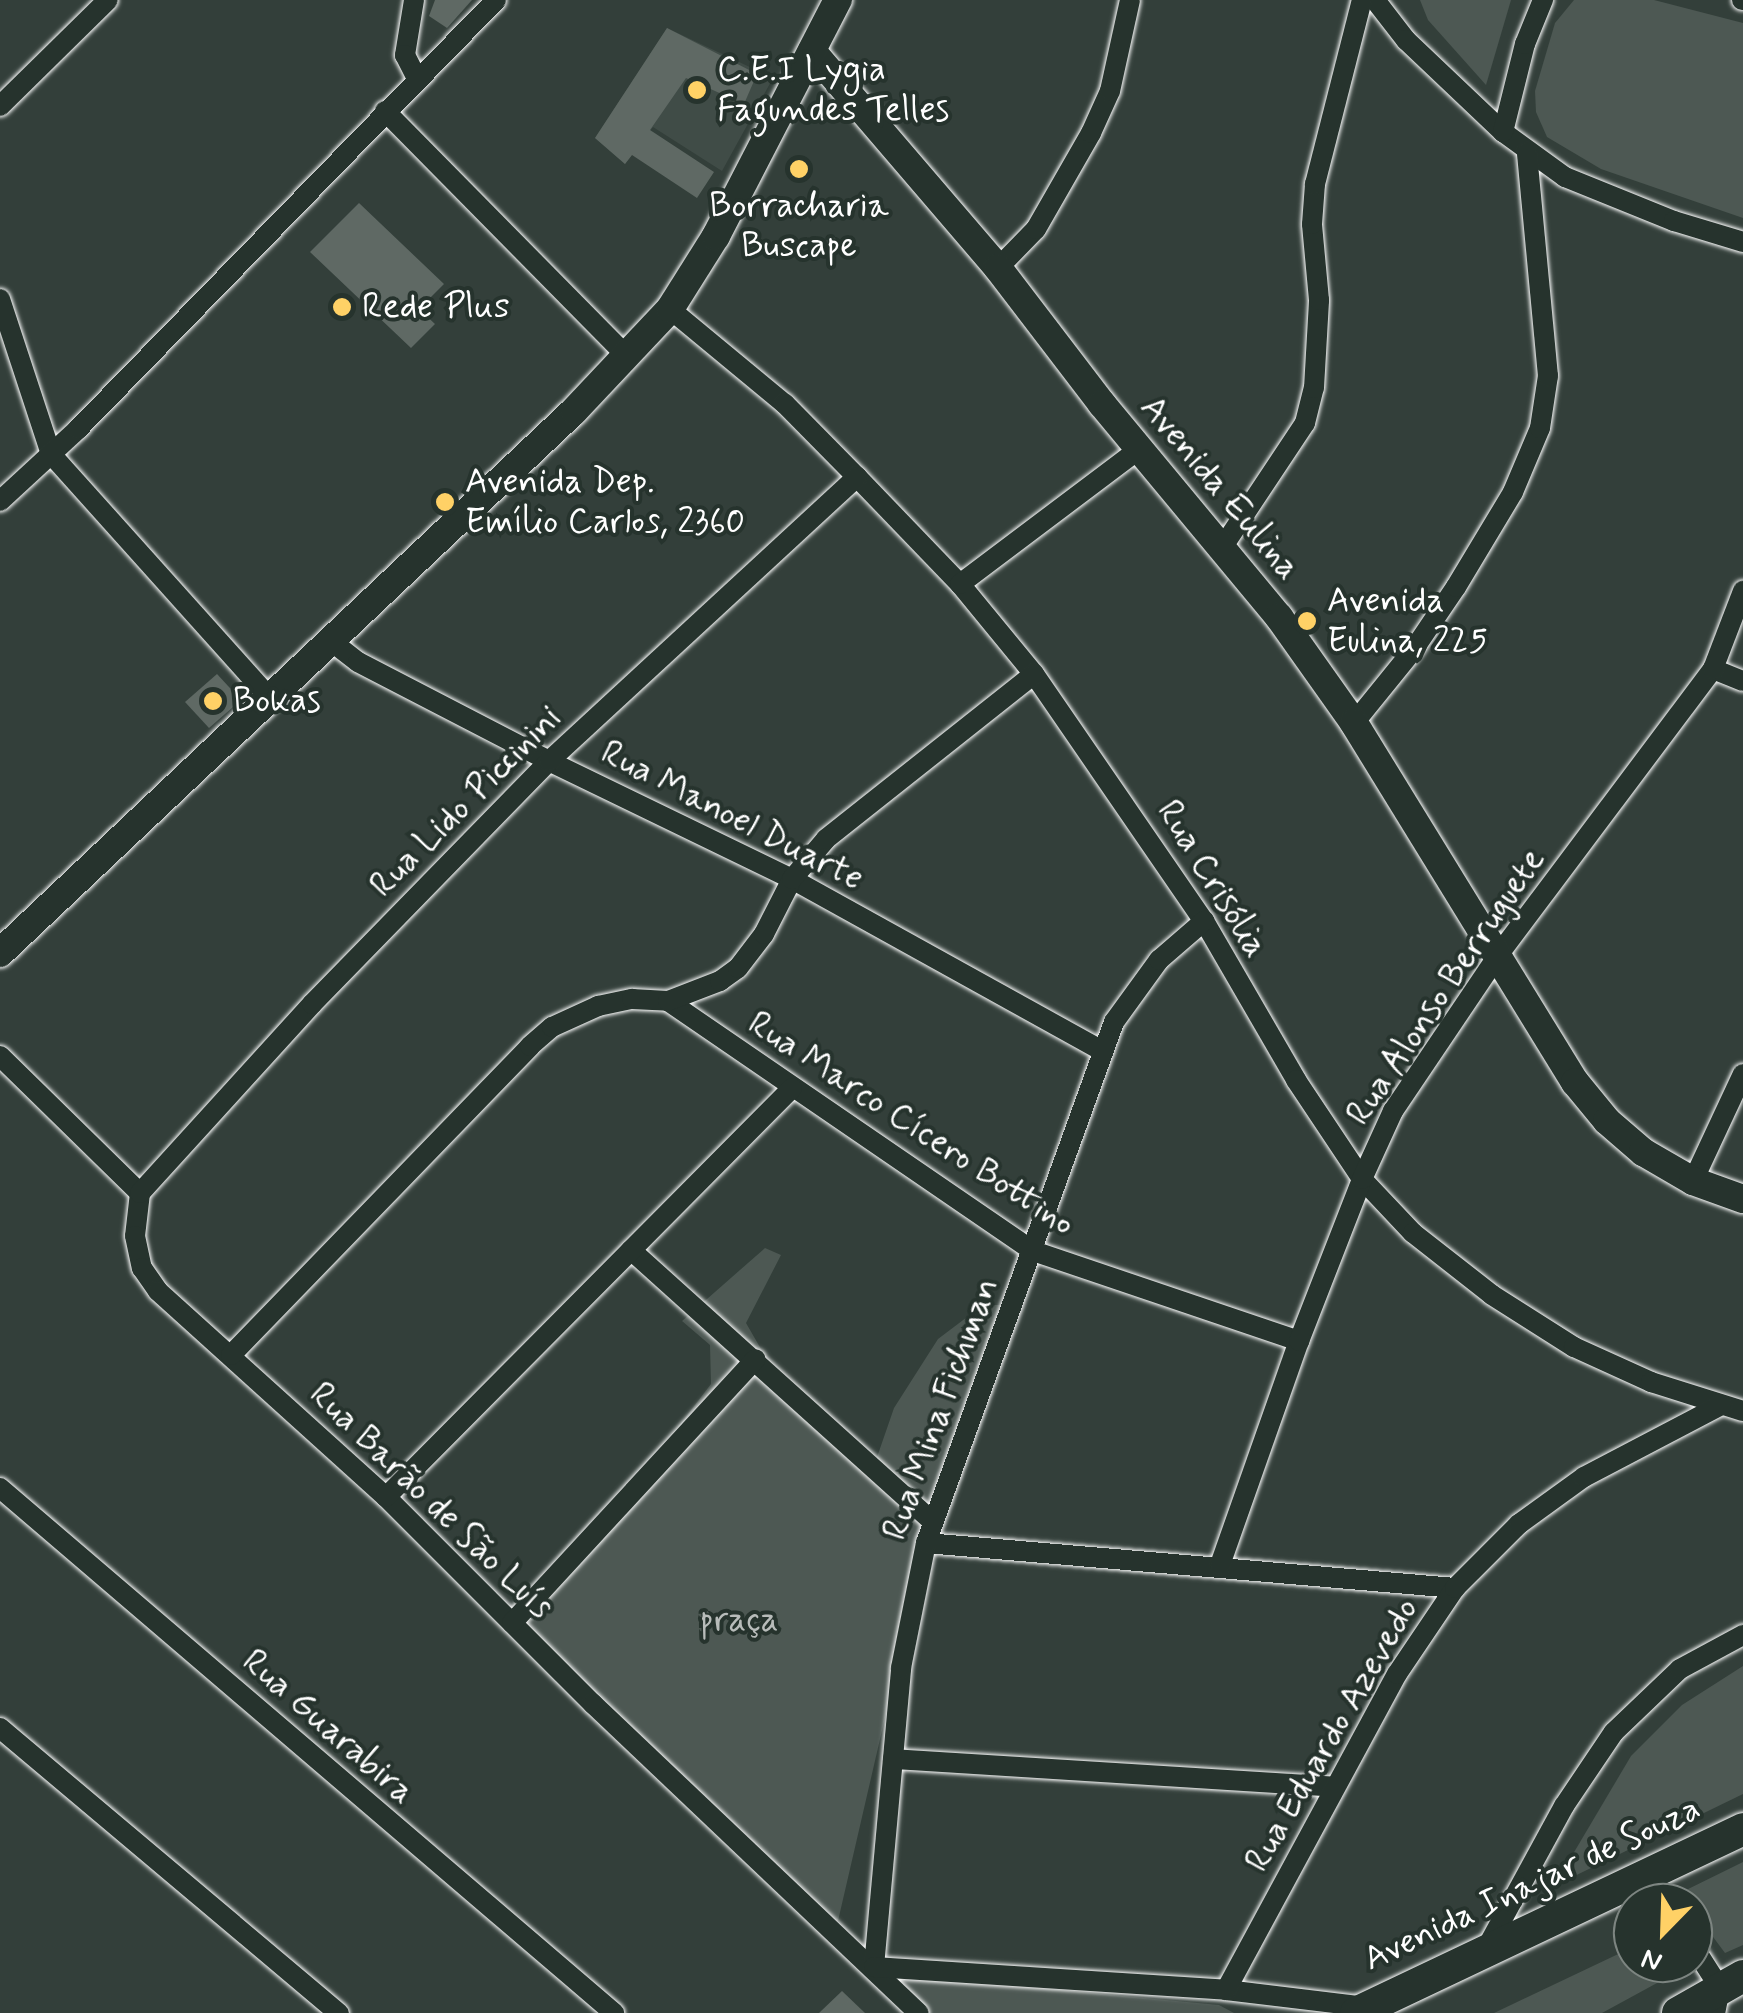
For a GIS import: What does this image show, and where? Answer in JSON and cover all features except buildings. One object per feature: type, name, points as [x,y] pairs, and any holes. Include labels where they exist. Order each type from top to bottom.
[{"type":"main road","name":"Avenida Inajar de Souza","points":[[1661,1883],[1743,1829]]},
{"type":"main road","name":"Avenida Inajar de Souza","points":[[1361,2010],[1486,1949],[1613,1903]]},
{"type":"main road","points":[[1678,2013],[1726,1992]]},
{"type":"street","points":[[0,106],[108,0]]},
{"type":"street","points":[[414,0],[405,54],[418,80]]},
{"type":"street","points":[[0,502],[496,0]]},
{"type":"street","points":[[0,953],[331,641],[627,356],[670,309],[716,236],[838,0]]},
{"type":"street","points":[[998,268],[1036,229],[1092,133],[1110,90],[1130,0]]},
{"type":"street","points":[[1222,548],[1264,490],[1305,423],[1310,406],[1318,300],[1312,224],[1315,184],[1362,0]]},
{"type":"street","points":[[1375,0],[1406,40],[1503,132],[1565,177],[1674,220],[1743,242]]},
{"type":"street","points":[[1503,132],[1530,26],[1543,0]]},
{"type":"street","name":"Avenida Eulina","points":[[812,51],[998,268],[1139,449],[1279,617],[1354,723],[1575,1082],[1607,1121],[1644,1152],[1693,1180],[1743,1199]]},
{"type":"street","points":[[385,111],[627,356]]},
{"type":"street","points":[[1354,723],[1414,649],[1456,587],[1513,492],[1540,428],[1548,376],[1528,152]]},
{"type":"street","points":[[0,298],[51,454],[270,698]]},
{"type":"street","name":"Rua Crisólia","points":[[670,309],[785,404],[857,476],[960,584],[1034,674],[1204,922],[1296,1080],[1362,1179],[1413,1233],[1492,1295],[1558,1336],[1651,1382],[1743,1411]]},
{"type":"street","points":[[960,584],[1139,449]]},
{"type":"street","name":"Rua Lido Piccinini","points":[[140,1193],[312,1004],[549,760],[857,476]]},
{"type":"street","name":"Rua Alonso Berruguete","points":[[1220,1566],[1300,1341],[1362,1179],[1393,1111],[1499,954],[1713,669],[1743,590]]},
{"type":"street","name":"Rua Manoel Duarte","points":[[331,641],[358,662],[792,879],[1102,1051]]},
{"type":"street","points":[[1713,669],[1743,681]]},
{"type":"street","points":[[231,1356],[464,1111],[552,1028],[598,1006],[632,999],[668,1001],[720,981],[738,968],[764,934],[792,879],[853,814],[1034,674]]},
{"type":"street","name":"Rua Mina Fichman","points":[[874,1967],[909,1616],[926,1544],[1034,1251],[1102,1051],[1133,992],[1159,960],[1204,922]]},
{"type":"street","name":"Rua Marco Cícero Bottino","points":[[668,1001],[1034,1251],[1300,1341]]},
{"type":"street","points":[[0,1056],[140,1193]]},
{"type":"street","points":[[1693,1180],[1743,1074]]},
{"type":"street","points":[[386,1497],[792,1088]]},
{"type":"street","name":"Rua Barão de São Luís","points":[[140,1193],[135,1236],[142,1268],[158,1291],[386,1497],[919,2013]]},
{"type":"street","points":[[631,1250],[933,1522]]},
{"type":"street","points":[[512,1623],[756,1359]]},
{"type":"street","name":"Rua Eduardo Azevedo","points":[[1226,1990],[1397,1674],[1455,1588],[1518,1524],[1584,1477],[1721,1405]]},
{"type":"street","name":"Rua Guarabira","points":[[0,1488],[614,2013]]},
{"type":"street","points":[[926,1544],[1455,1588]]},
{"type":"street","points":[[1486,1949],[1564,1806],[1614,1732],[1680,1670],[1743,1635]]},
{"type":"street","points":[[0,1728],[339,2013]]},
{"type":"street","points":[[893,1759],[1334,1786]]},
{"type":"street","points":[[874,1967],[1226,1990],[1361,2010]]},
{"type":"shaded area","name":"C.E.I Lygia Fagundes Telles","points":[[667,28],[773,78],[722,171],[653,127],[625,164],[595,138]]},
{"type":"green space","points":[[1420,0],[1511,0],[1486,85],[1428,20]]},
{"type":"green space","points":[[1574,0],[1654,0],[1743,23],[1743,218],[1601,169],[1547,137],[1536,112],[1535,91],[1555,23]]},
{"type":"green space","name":"praça","points":[[765,1248],[781,1255],[746,1323],[769,1363],[876,1460],[894,1408],[938,1339],[983,1305],[1006,1305],[932,1514],[838,1921],[812,1919],[517,1638],[711,1384],[710,1345],[682,1321]]},
{"type":"green space","points":[[1743,1666],[1743,1794],[1554,1886],[1631,1756],[1682,1705]]},
{"type":"green space","points":[[1743,1862],[1743,1945],[1725,1953],[1713,1937],[1713,1883],[1700,1883]]},
{"type":"green space","points":[[1613,1956],[1613,1983],[1657,1983],[1602,2013],[1494,2013]]},
{"type":"green space","points":[[868,1972],[1219,2005],[1234,2013],[906,2013]]},
{"type":"place","name":"C.E.I Lygia Fagundes Telles","points":[[697,90]]},
{"type":"place","name":"Borracharia Buscape","points":[[799,169]]},
{"type":"place","name":"Rede Plus","points":[[342,307]]},
{"type":"place","name":"Avenida Dep. Emílio Carlos, 2360","points":[[445,502]]},
{"type":"place","name":"Avenida Eulina, 225","points":[[1307,621]]},
{"type":"place","name":"Bokas","points":[[213,701]]}]
